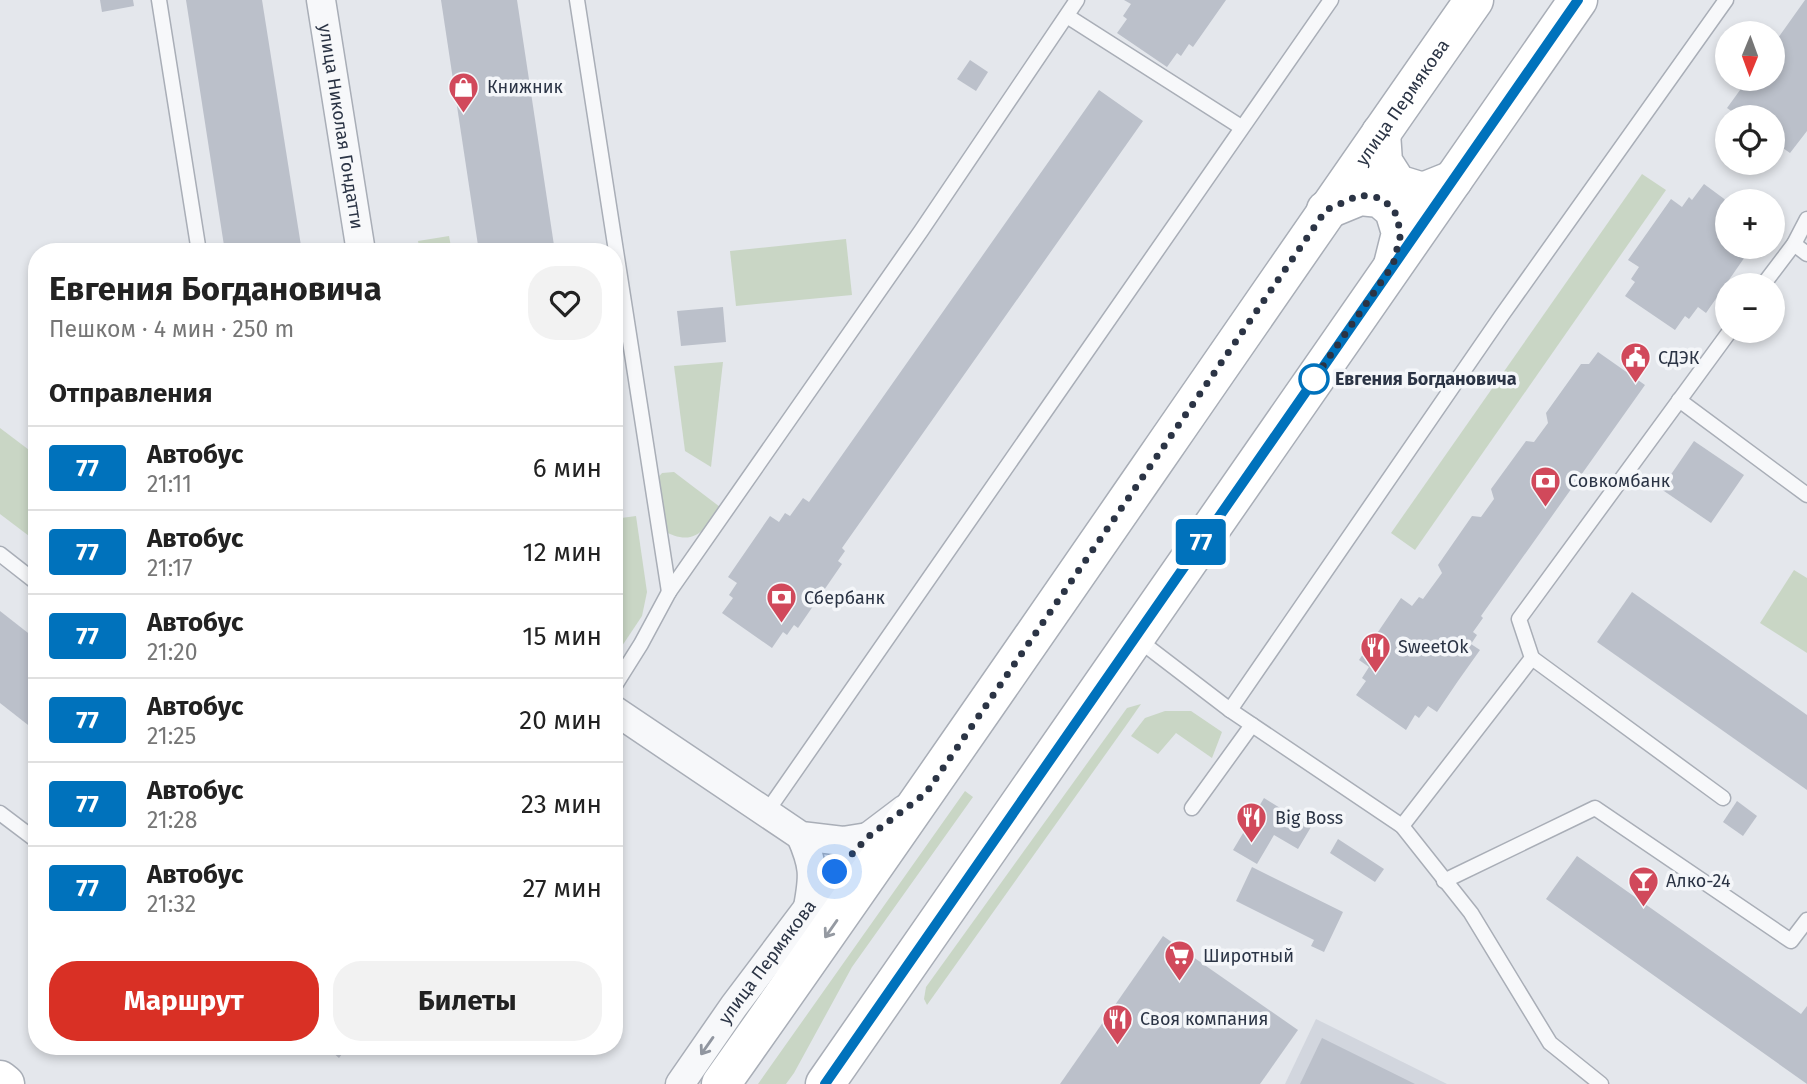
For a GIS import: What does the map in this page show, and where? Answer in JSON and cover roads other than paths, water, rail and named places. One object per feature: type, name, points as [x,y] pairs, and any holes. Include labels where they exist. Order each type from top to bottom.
[{"type":"main road","name":"улица Пермякова","points":[[721,1084],[926,793],[1326,210],[1474,0]]},
{"type":"main road","points":[[825,1084],[1578,0]]},
{"type":"main road","points":[[1381,133],[1383,162],[1397,184],[1423,192],[1453,180]]},
{"type":"main road","points":[[1326,210],[1360,195],[1380,198],[1394,209],[1401,233],[1393,265]]},
{"type":"main road","points":[[0,1080],[5,1084]]},
{"type":"street","name":"улица Николая Гондатти","points":[[321,0],[360,243]]},
{"type":"street","points":[[623,716],[801,836],[843,841],[868,837]]},
{"type":"street","name":"улица Пермякова","points":[[680,1084],[734,1006],[835,872],[868,837],[926,793]]},
{"type":"street","points":[[801,836],[810,858],[813,878],[808,907]]},
{"type":"lane","points":[[159,0],[198,243]]},
{"type":"lane","points":[[577,0],[615,243]]},
{"type":"lane","points":[[623,673],[669,592],[1077,0]]},
{"type":"lane","points":[[766,813],[1331,0]]},
{"type":"lane","points":[[1230,710],[1502,315],[1726,0]]},
{"type":"lane","points":[[1067,16],[1241,127]]},
{"type":"lane","points":[[1772,273],[1794,244],[1807,219]]},
{"type":"lane","points":[[1794,244],[1807,254]]},
{"type":"lane","points":[[623,296],[669,592]]},
{"type":"lane","points":[[1721,343],[1519,619],[1532,658],[1723,798]]},
{"type":"lane","points":[[1679,400],[1807,495]]},
{"type":"lane","points":[[0,554],[28,576]]},
{"type":"lane","points":[[1135,638],[1230,710],[1402,826],[1471,914],[1550,1043],[1601,1084]]},
{"type":"lane","points":[[1402,826],[1532,658]]},
{"type":"lane","points":[[1192,808],[1252,725]]},
{"type":"lane","points":[[1444,881],[1595,808],[1791,941],[1807,920]]},
{"type":"lane","points":[[0,813],[28,834]]},
{"type":"place","name":"Книжник","points":[[464,114]]},
{"type":"place","name":"Евгения Богдановича","points":[[1314,379]]},
{"type":"place","name":"СДЭК","points":[[1635,385]]},
{"type":"place","name":"Совкомбанк","points":[[1545,508]]},
{"type":"place","name":"Сбербанк","points":[[781,625]]},
{"type":"place","name":"SweetOk","points":[[1375,674]]},
{"type":"place","name":"Big Boss","points":[[1252,845]]},
{"type":"place","name":"Алко-24","points":[[1643,908]]},
{"type":"place","name":"Широтный","points":[[1180,983]]},
{"type":"place","name":"Своя компания","points":[[1117,1046]]}]
